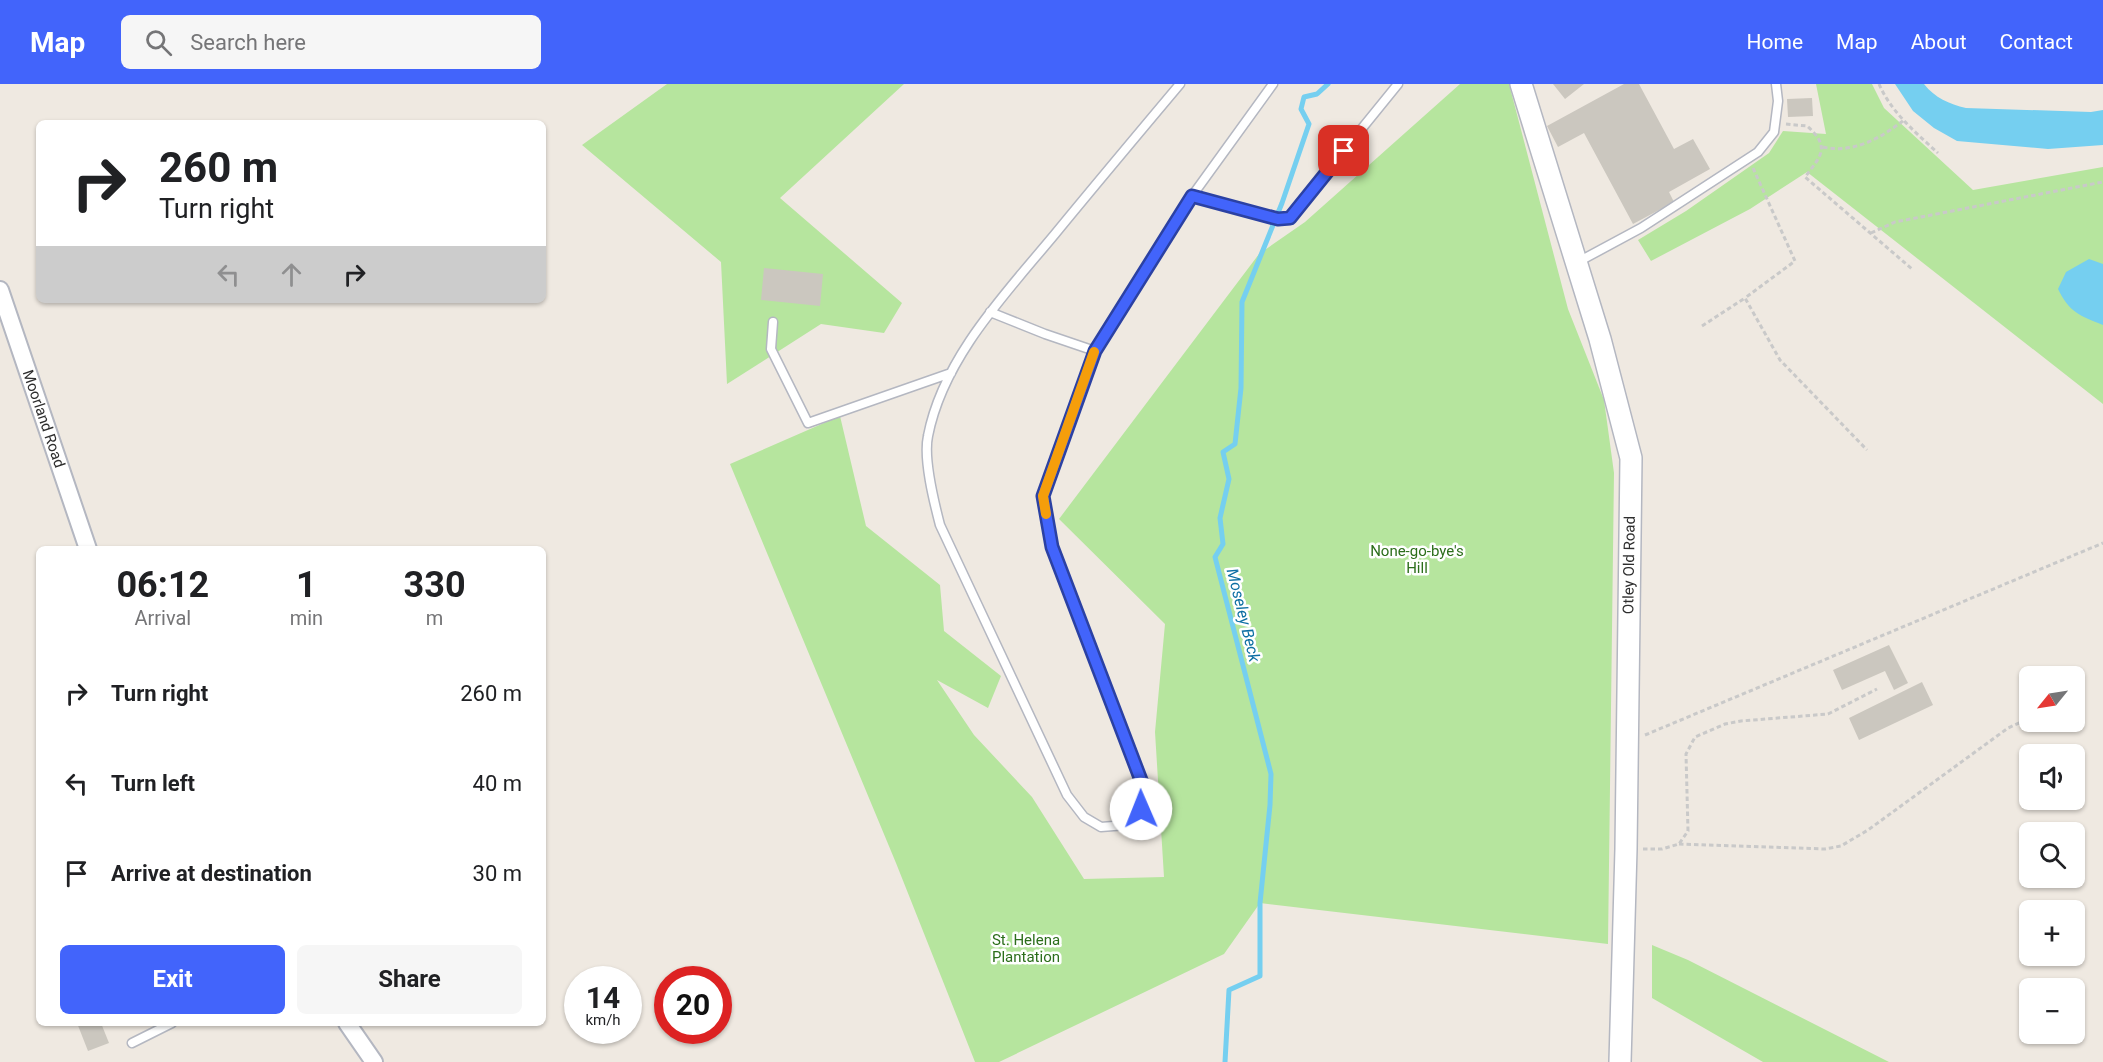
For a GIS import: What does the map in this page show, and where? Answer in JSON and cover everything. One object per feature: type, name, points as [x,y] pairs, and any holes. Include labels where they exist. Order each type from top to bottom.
[{"type":"street","name":"Otley Old Road","points":[[1521,84],[1600,339],[1630,458],[1626,849],[1620,1062]]},
{"type":"street","name":"Moorland Road","points":[[0,290],[87,546]]},
{"type":"street","points":[[349,1026],[374,1062]]},
{"type":"lane","points":[[1179,84],[990,312],[951,372],[939,396],[927,438],[930,488],[940,525],[1067,795],[1084,817],[1101,827],[1126,825],[1141,809],[1144,788],[1052,547],[1043,496],[1095,351],[1192,196],[1273,84]]},
{"type":"lane","points":[[1192,196],[1278,219],[1290,218],[1398,84]]},
{"type":"lane","points":[[1575,263],[1641,228],[1758,152],[1774,132],[1778,101],[1776,84]]},
{"type":"lane","points":[[990,312],[1044,334],[1095,351]]},
{"type":"lane","points":[[773,322],[771,349],[807,423],[951,372]]},
{"type":"lane","points":[[132,1043],[166,1026]]},
{"type":"path","points":[[1879,84],[1904,120],[1938,153]]},
{"type":"path","points":[[1823,147],[1848,149],[1890,131],[1904,120]]},
{"type":"path","points":[[1775,124],[1807,126],[1816,134],[1823,147],[1821,157],[1805,177],[1912,269]]},
{"type":"path","points":[[1702,326],[1795,261],[1749,158]]},
{"type":"path","points":[[1871,233],[1895,222],[2103,183]]},
{"type":"path","points":[[1745,298],[1780,360],[1867,450]]},
{"type":"path","points":[[1626,743],[2103,543]]},
{"type":"path","points":[[1679,844],[1688,831],[1686,754],[1695,737],[1725,724],[1741,721],[1828,714],[1877,689]]},
{"type":"path","points":[[1626,849],[1662,849],[1679,844],[1825,849],[1841,846],[1868,830],[2008,728],[2019,723]]},
{"type":"green space","points":[[667,84],[904,84],[780,198],[902,303],[884,333],[821,324],[727,384],[721,262],[582,145]]},
{"type":"green space","points":[[1460,84],[1509,84],[1568,309],[1604,400],[1614,473],[1608,944],[1260,903],[1224,954],[999,1062],[975,1062],[896,863],[730,464],[840,416],[866,526],[940,585],[944,631],[1001,676],[988,708],[937,680],[974,735],[1032,797],[1084,879],[1164,877],[1155,732],[1165,624],[1059,519],[1259,254],[1305,222]]},
{"type":"green space","points":[[1816,84],[1872,84],[1884,108],[1973,190],[2103,167],[2103,404],[1807,172],[1750,209],[1651,261],[1638,240],[1686,211],[1769,153],[1783,131],[1826,134]]},
{"type":"green space","points":[[1652,945],[1688,960],[1889,1062],[1763,1062],[1652,998]]},
{"type":"water","points":[[1895,84],[1924,84],[1943,100],[1966,108],[2091,112],[2103,110],[2103,145],[2048,149],[1957,141],[1934,128],[1913,111]]},
{"type":"water","points":[[2089,259],[2103,264],[2103,325],[2071,308],[2058,289],[2066,272]]},
{"type":"building","points":[[1553,84],[1584,84],[1565,99]]},
{"type":"building","points":[[1624,84],[1639,84],[1674,149],[1693,139],[1710,169],[1669,192],[1674,202],[1633,224],[1584,133],[1558,147],[1547,126]]},
{"type":"building","points":[[1812,98],[1813,116],[1788,117],[1787,99]]},
{"type":"building","points":[[764,268],[823,274],[820,306],[761,300]]},
{"type":"building","points":[[1889,645],[1908,683],[1894,690],[1885,671],[1842,690],[1833,670]]},
{"type":"building","points":[[1922,682],[1933,705],[1859,740],[1849,718]]},
{"type":"building","points":[[78,1026],[102,1026],[109,1043],[88,1051]]},
{"type":"waterway","name":"Moseley Beck","points":[[1225,1062],[1229,990],[1260,976],[1260,903],[1271,774],[1215,557],[1223,544],[1220,518],[1229,479],[1223,452],[1235,444],[1241,388],[1242,302],[1282,203],[1309,124],[1301,109],[1304,97],[1317,94],[1328,84]]},
{"type":"slow traffic","points":[[1046,514],[1043,496],[1094,352]]},
{"type":"route","points":[[1141,809],[1144,788],[1052,547],[1043,496],[1095,351],[1192,196],[1278,219],[1290,218],[1344,151]]},
{"type":"park label","name":"None-go-bye's Hill","points":[[1417,560]]},
{"type":"park label","name":"St. Helena Plantation","points":[[1026,948]]}]
